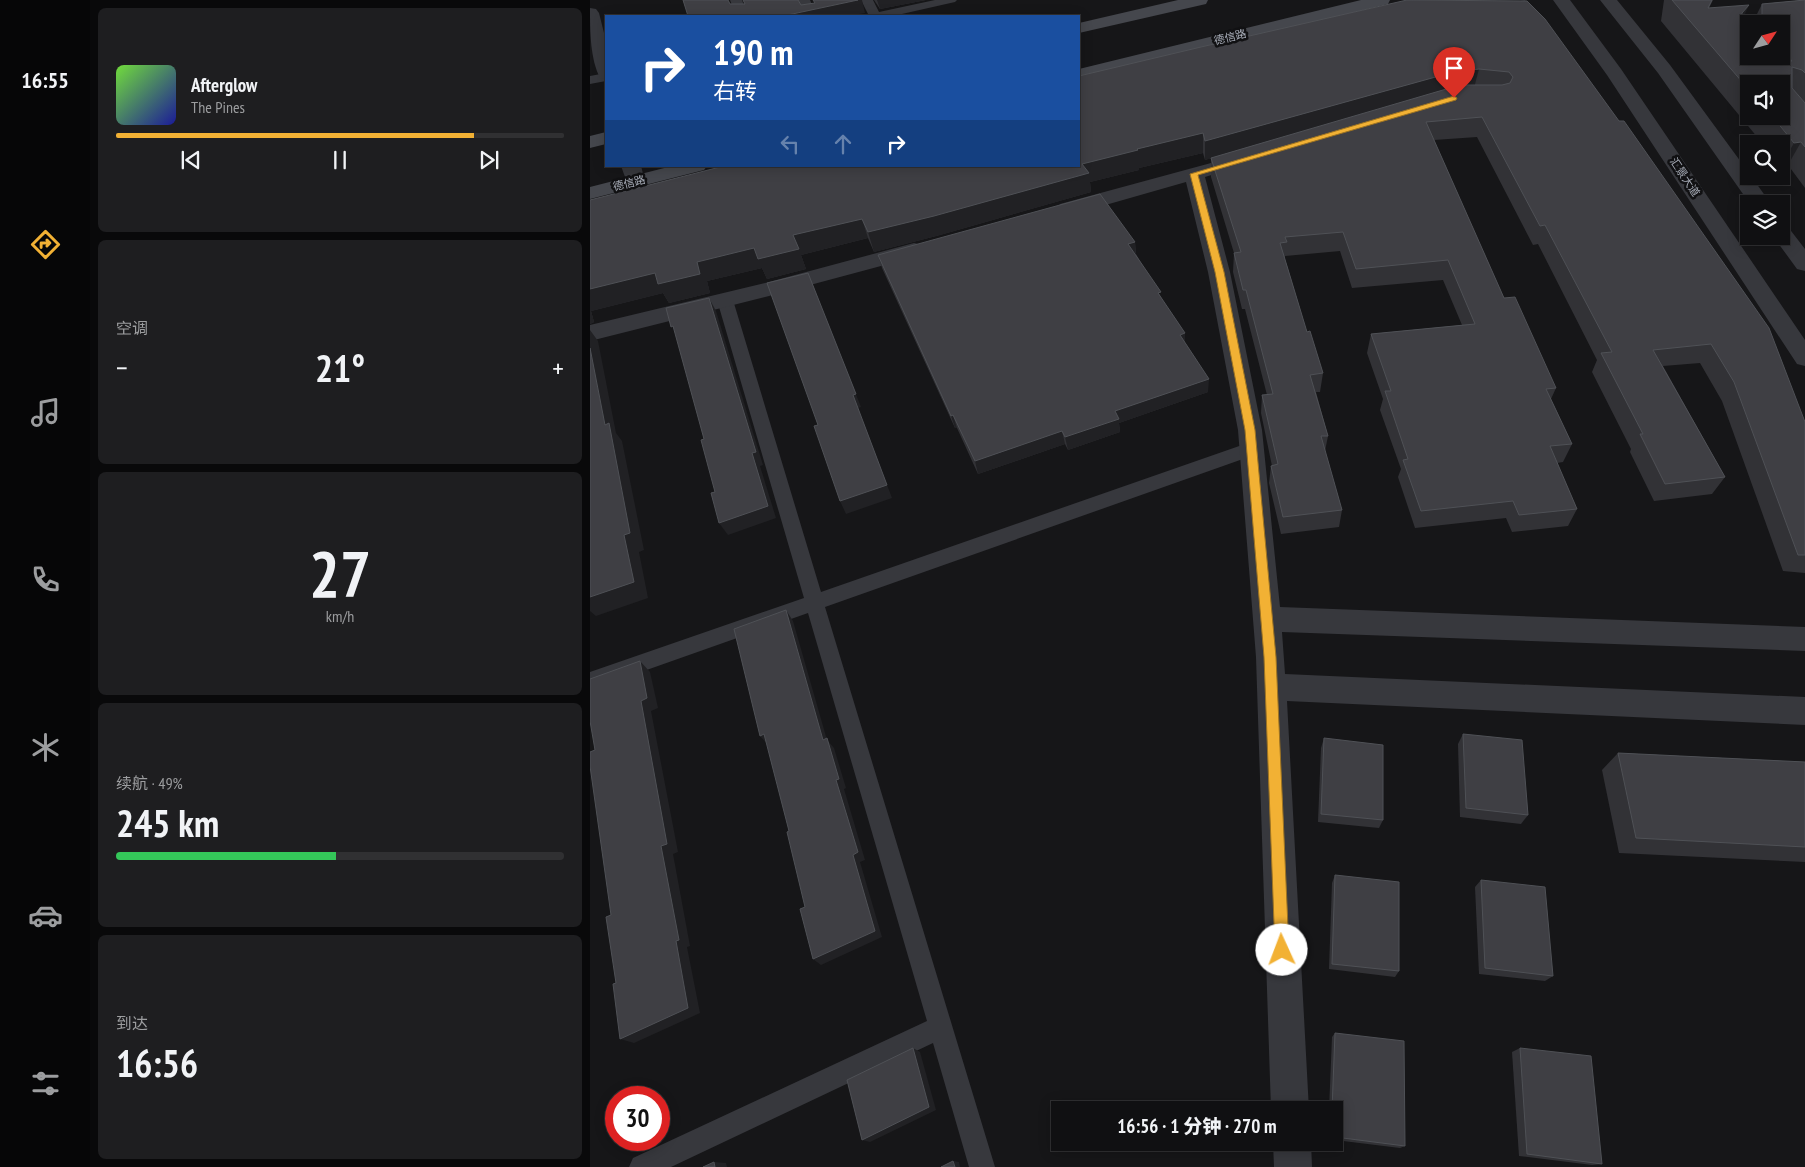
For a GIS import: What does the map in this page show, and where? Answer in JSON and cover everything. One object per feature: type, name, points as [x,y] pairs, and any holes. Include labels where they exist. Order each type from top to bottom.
[{"type":"main road","points":[[1080,28],[1200,0]]},
{"type":"main road","name":"德信路","points":[[1080,74],[1382,0]]},
{"type":"main road","points":[[590,142],[605,138]]},
{"type":"main road","name":"德信路","points":[[590,193],[633,174],[689,167]]},
{"type":"street","name":"汇景大道","points":[[1561,0],[1615,73],[1805,358]]},
{"type":"street","points":[[1608,0],[1664,69],[1755,195]]},
{"type":"street","points":[[590,13],[605,71]]},
{"type":"street","points":[[1752,65],[1761,75]]},
{"type":"street","points":[[1052,213],[1231,164]]},
{"type":"street","points":[[1194,174],[1220,272],[1239,368],[1251,449],[1271,687],[1290,1101]]},
{"type":"street","points":[[590,333],[725,300],[937,244]]},
{"type":"street","points":[[1790,244],[1805,264]]},
{"type":"street","points":[[1266,619],[1805,639]]},
{"type":"street","points":[[1271,687],[1805,711]]},
{"type":"street","points":[[1292,1151],[1293,1167]]},
{"type":"lane","points":[[736,0],[742,15]]},
{"type":"lane","points":[[804,0],[811,15]]},
{"type":"lane","points":[[867,0],[876,15]]},
{"type":"lane","points":[[881,15],[932,2],[951,0]]},
{"type":"lane","points":[[590,80],[605,75]]},
{"type":"lane","points":[[725,300],[982,1167]]},
{"type":"lane","points":[[590,681],[1251,449]]},
{"type":"lane","points":[[642,1167],[940,1027]]},
{"type":"building","points":[[683,0],[728,0],[730,4],[745,4],[743,0],[798,0],[801,5],[815,3],[813,0],[858,0],[788,15],[688,15]]},
{"type":"building","points":[[1407,0],[1527,1],[1545,19],[1619,121],[1624,121],[1769,328],[1805,422],[1805,555],[1798,555],[1734,382],[1711,344],[1653,350],[1725,477],[1665,484],[1640,434],[1643,434],[1601,353],[1612,352],[1545,225],[1540,226],[1482,117],[1426,122],[1504,298],[1515,297],[1556,388],[1546,389],[1572,444],[1550,446],[1577,509],[1519,515],[1513,501],[1421,511],[1403,460],[1408,459],[1385,391],[1391,391],[1371,334],[1475,324],[1448,260],[1356,269],[1343,232],[1285,237],[1287,242],[1280,243],[1307,332],[1310,331],[1323,373],[1310,375],[1328,436],[1321,436],[1342,510],[1283,517],[1271,466],[1278,464],[1262,395],[1273,394],[1246,290],[1243,290],[1234,253],[1241,252],[1211,158],[1460,85],[1502,85],[1510,83],[1513,77],[1509,72],[1479,69],[1450,73],[1205,141],[1203,133],[1082,164],[1089,173],[934,216],[868,232],[862,219],[793,235],[799,249],[758,259],[754,248],[697,262],[700,274],[658,284],[655,273],[590,289],[590,200],[720,167],[1080,167],[1080,76]]},
{"type":"building","points":[[1672,0],[1712,0],[1708,8],[1749,5],[1740,15],[1740,65],[1790,65],[1790,61],[1792,61],[1790,59],[1790,15],[1762,15],[1762,4],[1805,0],[1805,73],[1792,67],[1792,88],[1805,103],[1805,147],[1801,142],[1794,143],[1790,135],[1787,135],[1779,125],[1790,125],[1790,75],[1740,75],[1740,79]]},
{"type":"building","points":[[1100,194],[1135,242],[1128,244],[1161,292],[1158,293],[1185,333],[1180,335],[1209,379],[1115,411],[1119,419],[1065,437],[1062,431],[975,461],[953,415],[951,416],[878,255]]},
{"type":"building","points":[[808,273],[856,394],[853,395],[887,485],[840,501],[814,426],[818,425],[767,283]]},
{"type":"building","points":[[709,298],[756,452],[752,453],[768,506],[719,523],[711,493],[715,492],[701,440],[704,439],[673,326],[671,327],[666,308]]},
{"type":"building","points":[[590,348],[605,425],[609,423],[630,533],[624,535],[634,582],[590,597]]},
{"type":"building","points":[[786,610],[823,740],[827,738],[839,779],[836,780],[858,852],[853,855],[875,931],[813,959],[800,909],[805,907],[787,832],[789,831],[764,734],[760,736],[734,629]]},
{"type":"building","points":[[640,661],[647,698],[641,701],[667,844],[661,846],[679,940],[676,941],[688,1008],[620,1039],[613,984],[616,983],[606,917],[611,915],[590,766],[590,752],[595,750],[590,721],[590,679]]},
{"type":"building","points":[[1463,734],[1522,740],[1528,815],[1466,808]]},
{"type":"building","points":[[1324,738],[1383,745],[1383,820],[1321,814]]},
{"type":"building","points":[[1618,753],[1805,762],[1805,847],[1636,838]]},
{"type":"building","points":[[1335,875],[1399,882],[1399,971],[1332,964]]},
{"type":"building","points":[[1481,880],[1545,887],[1553,976],[1485,968]]},
{"type":"building","points":[[1335,1033],[1404,1041],[1405,1146],[1343,1138],[1343,1101],[1332,1101]]},
{"type":"building","points":[[913,1048],[929,1107],[862,1140],[847,1080]]},
{"type":"building","points":[[1520,1048],[1591,1056],[1602,1164],[1527,1154]]},
{"type":"building","points":[[953,1161],[955,1167],[941,1167]]},
{"type":"building","points":[[714,1162],[715,1167],[703,1167]]},
{"type":"route","points":[[1282,950],[1270,657],[1250,430],[1220,272],[1194,174],[1454,98]]}]
